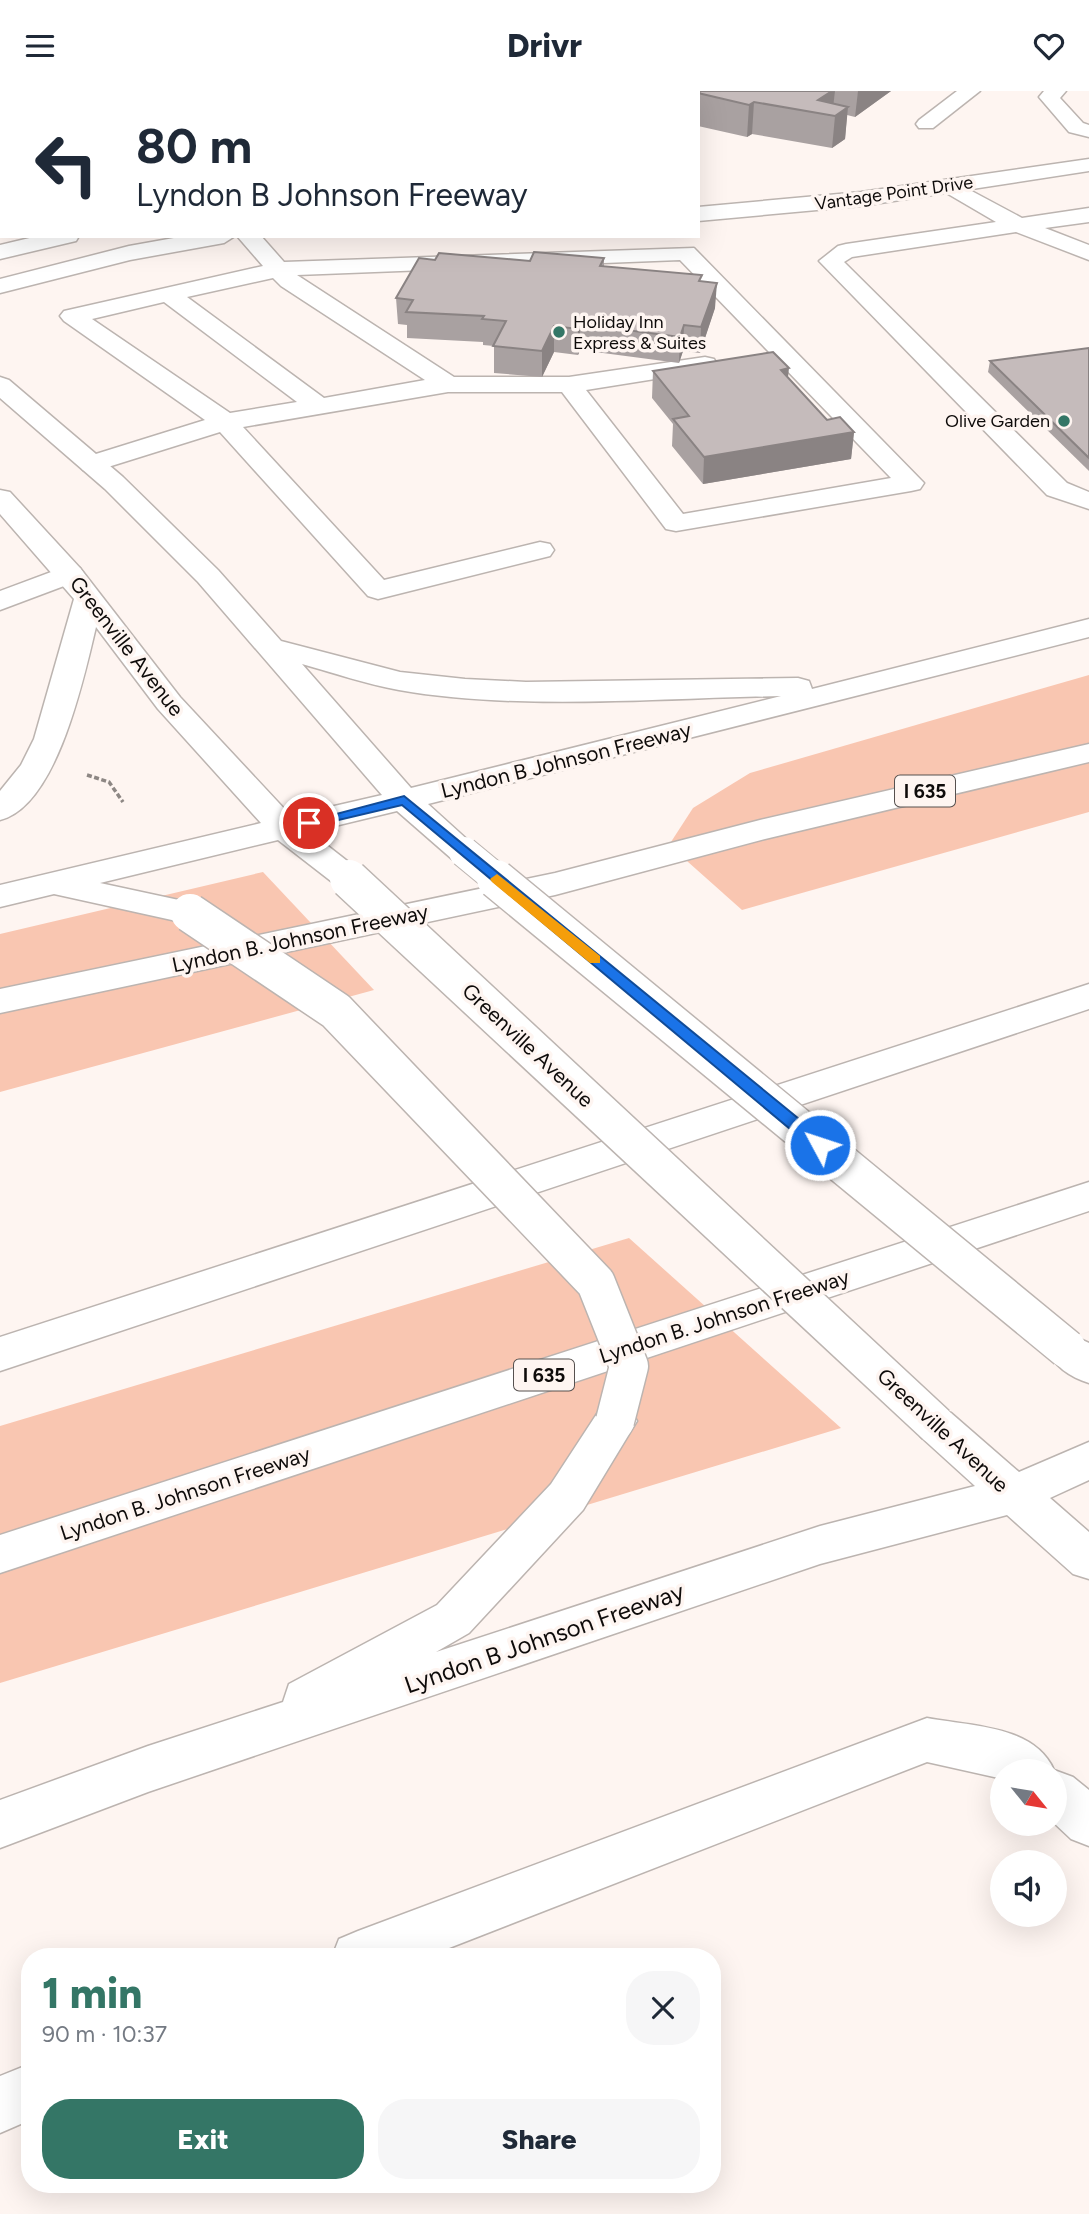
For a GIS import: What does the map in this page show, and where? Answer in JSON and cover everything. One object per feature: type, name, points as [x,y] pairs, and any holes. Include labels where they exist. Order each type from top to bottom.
[{"type":"main road","points":[[926,124],[970,91]]},
{"type":"main road","points":[[1056,91],[1049,97],[1076,128],[1089,131]]},
{"type":"main road","points":[[1063,142],[1089,139]]},
{"type":"main road","name":"Vantage Point Drive","points":[[700,214],[778,209],[1089,165]]},
{"type":"main road","points":[[951,186],[1017,225],[1089,253]]},
{"type":"main road","points":[[1089,215],[846,251],[830,261],[1056,489],[1089,501]]},
{"type":"main road","points":[[0,252],[60,238]]},
{"type":"main road","points":[[0,286],[129,253],[213,238]]},
{"type":"main road","points":[[250,238],[281,269],[289,281],[448,384]]},
{"type":"main road","points":[[540,550],[378,590],[225,422],[72,316],[281,269],[686,253],[911,482],[676,523],[569,385]]},
{"type":"main road","points":[[168,294],[320,407]]},
{"type":"main road","points":[[757,357],[784,353]]},
{"type":"main road","points":[[92,464],[225,422],[448,384],[569,385],[730,361]]},
{"type":"main road","points":[[0,385],[92,464],[208,576],[318,705],[404,800],[1078,1357]]},
{"type":"main road","name":"Greenville Avenue","points":[[0,498],[70,574],[169,703],[285,829],[348,879],[1012,1495],[1089,1560]]},
{"type":"main road","points":[[0,601],[70,574]]},
{"type":"main road","points":[[0,810],[32,774],[48,741],[61,709],[89,598]]},
{"type":"main road","name":"Lyndon B Johnson Freeway","points":[[0,896],[404,800],[1089,628]]},
{"type":"main road","points":[[270,647],[399,681],[465,688],[526,691],[863,686]]},
{"type":"main road","points":[[760,830],[1089,733]]},
{"type":"main road","name":"Lyndon B. Johnson Freeway","points":[[0,1001],[555,884],[760,830],[1089,753]]},
{"type":"main road","points":[[55,883],[190,913],[336,1011],[596,1283],[629,1366],[615,1421],[567,1497],[453,1619],[211,1750]]},
{"type":"main road","points":[[0,1354],[1089,996]]},
{"type":"main road","name":"Lyndon B. Johnson Freeway","points":[[0,1554],[1089,1196]]},
{"type":"main road","name":"Lyndon B Johnson Freeway","points":[[0,1824],[148,1769],[820,1545],[1012,1495],[1089,1461]]},
{"type":"main road","points":[[382,1948],[927,1740],[1013,1756],[1016,1759]]},
{"type":"main road","points":[[1068,1804],[1089,1822]]},
{"type":"main road","points":[[0,2105],[21,2095]]},
{"type":"shaded area","points":[[1089,675],[1089,812],[742,910],[669,845],[693,808],[750,773]]},
{"type":"shaded area","points":[[263,872],[374,990],[0,1092],[0,934]]},
{"type":"shaded area","points":[[629,1238],[841,1428],[0,1683],[0,1426]]},
{"type":"building","points":[[832,91],[818,100],[848,107],[835,116],[754,102],[749,105],[700,92]]},
{"type":"building","points":[[534,252],[604,258],[600,266],[702,275],[699,281],[717,283],[701,327],[684,325],[680,337],[580,324],[578,329],[554,326],[542,351],[493,346],[506,321],[482,319],[484,316],[406,312],[413,300],[396,298],[419,258],[435,260],[439,253],[530,261]]},
{"type":"building","name":"Olive Garden","points":[[1089,348],[1089,458],[990,361]]},
{"type":"building","points":[[773,352],[789,368],[781,370],[827,420],[840,417],[854,432],[704,457],[673,419],[689,416],[653,371]]},
{"type":"slow traffic","points":[[497,879],[595,960]]},
{"type":"place","name":"Holiday Inn Express & Suites","points":[[559,332]]},
{"type":"place","name":"Olive Garden","points":[[1064,421]]},
{"type":"route","points":[[309,823],[404,800],[820,1145]]}]
